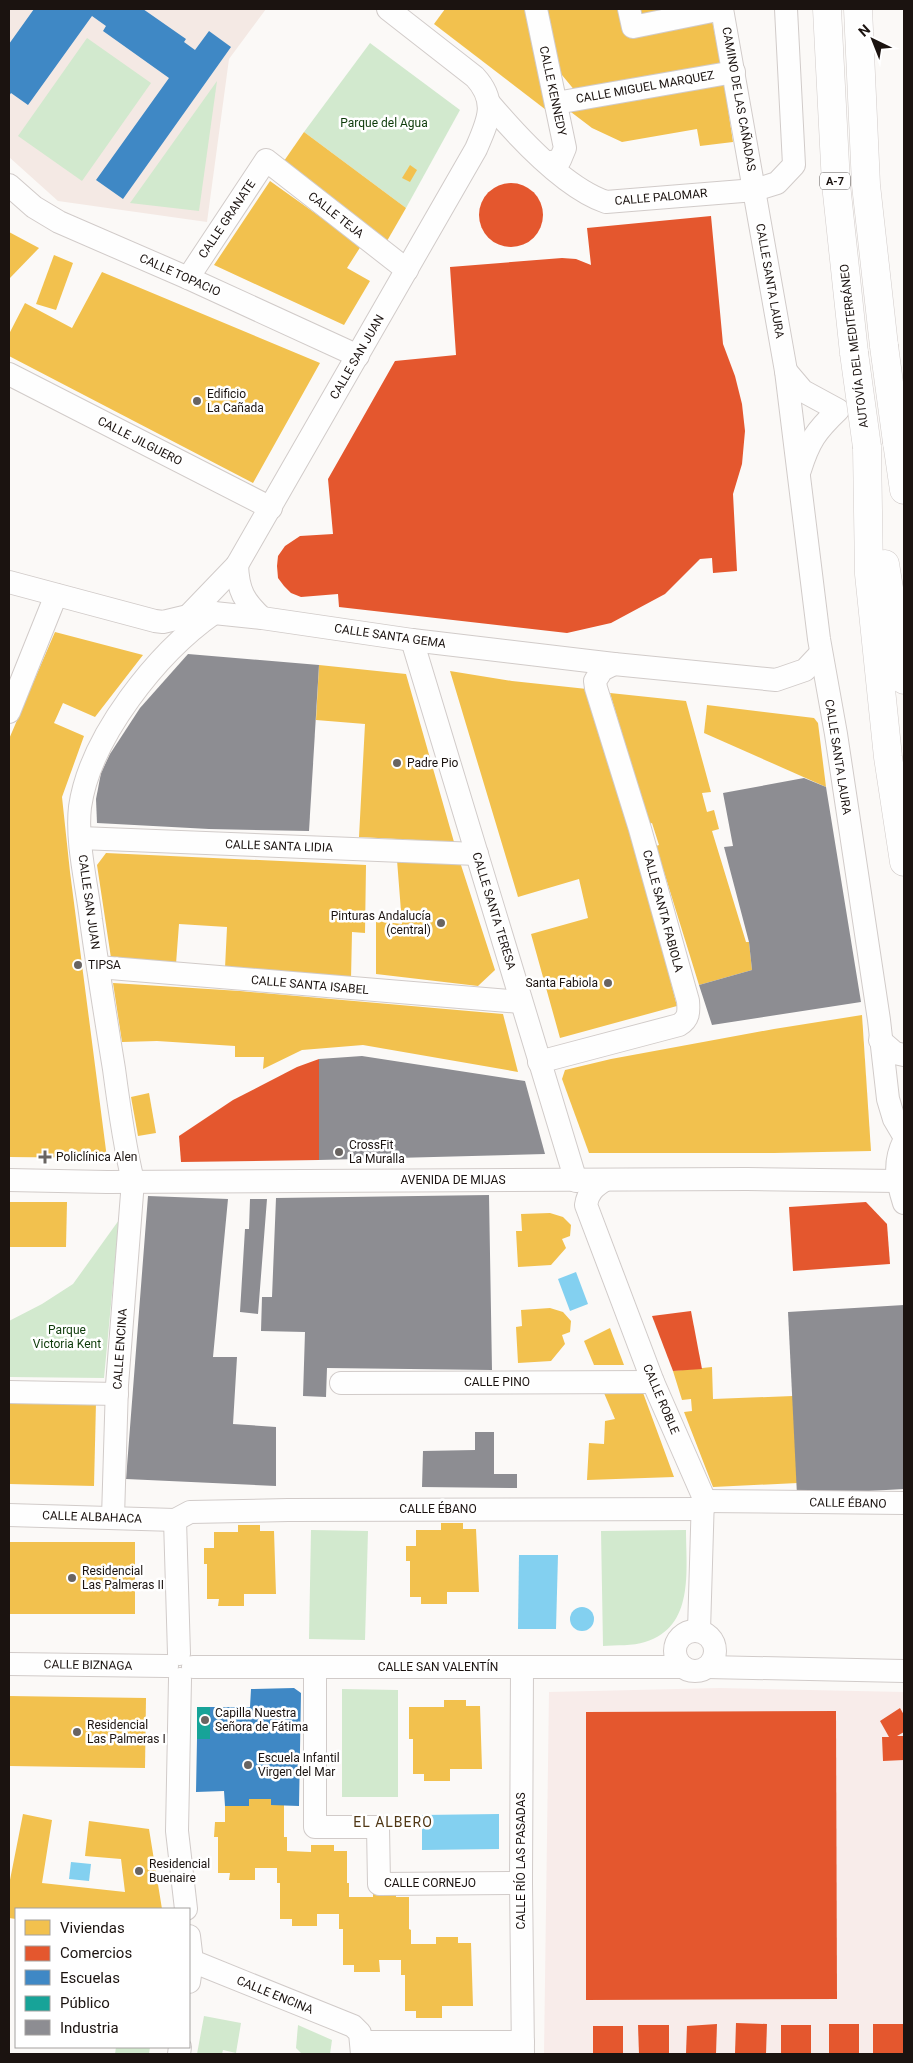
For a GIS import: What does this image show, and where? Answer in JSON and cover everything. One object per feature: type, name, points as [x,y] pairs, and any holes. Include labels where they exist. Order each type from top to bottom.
[{"type":"highway","name":"AUTOVÍA DEL MEDITERRÁNEO","points":[[827,9],[836,184],[854,353],[904,680]]},
{"type":"highway","name":"A-7","points":[[858,9],[866,185],[884,346],[904,490]]},
{"type":"highway","points":[[867,447],[869,574],[888,757],[904,862]]},
{"type":"street","name":"CALLE PALOMAR","points":[[388,9],[475,77],[483,85],[490,104],[526,145],[578,188],[591,197],[606,202],[755,190],[777,183],[794,165],[786,9]]},
{"type":"street","name":"CALLE KENNEDY","points":[[536,9],[566,148],[560,160],[548,163]]},
{"type":"street","points":[[629,9],[633,27],[722,9]]},
{"type":"street","name":"CAMINO DE LAS CAÑADAS","points":[[722,9],[755,190]]},
{"type":"street","name":"CALLE MIGUEL MARQUEZ","points":[[556,103],[734,72]]},
{"type":"street","points":[[476,149],[486,125],[490,104]]},
{"type":"street","points":[[476,149],[500,141],[526,145]]},
{"type":"street","name":"CALLE SAN JUAN","points":[[188,616],[237,565],[476,149]]},
{"type":"street","name":"CALLE TEJA","points":[[266,160],[407,270]]},
{"type":"street","name":"CALLE GRANATE","points":[[188,278],[266,160]]},
{"type":"street","name":"CALLE TOPACIO","points":[[9,185],[34,207],[59,222],[188,278],[358,356]]},
{"type":"street","name":"CALLE SANTA LAURA","points":[[755,190],[786,371],[822,653],[888,1099],[894,1119],[904,1136]]},
{"type":"street","name":"CALLE SANTA LAURA","points":[[786,371],[803,391],[838,410],[817,430],[805,453],[799,474]]},
{"type":"street","name":"CALLE JILGUERO","points":[[9,374],[271,508]]},
{"type":"street","points":[[237,565],[241,592],[248,604],[262,618]]},
{"type":"street","name":"CALLE SANTA GEMA","points":[[9,582],[56,596],[163,622],[188,616],[214,613],[262,618],[412,640],[614,664],[776,680],[812,688],[829,701]]},
{"type":"street","points":[[9,712],[56,596]]},
{"type":"street","name":"CALLE SAN JUAN","points":[[133,1181],[126,1150],[98,967],[80,838],[80,808],[94,758],[129,700],[172,646],[214,613]]},
{"type":"street","points":[[163,622],[172,631],[172,646]]},
{"type":"street","name":"CALLE SANTA TERESA","points":[[412,640],[576,1181]]},
{"type":"street","name":"CALLE SANTA GEMA","points":[[776,680],[805,670],[822,653]]},
{"type":"street","name":"CALLE SANTA FABIOLA","points":[[539,1062],[680,1025],[686,1021],[689,1013],[688,1001],[640,829],[596,688],[595,681],[602,670],[614,664]]},
{"type":"street","name":"CALLE SANTA LIDIA","points":[[80,838],[477,854]]},
{"type":"street","name":"CALLE SANTA ISABEL","points":[[98,967],[522,1002]]},
{"type":"street","points":[[880,1040],[895,1053],[904,1055]]},
{"type":"street","points":[[904,1141],[899,1151],[897,1180],[904,1203]]},
{"type":"street","name":"AVENIDA DE MIJAS","points":[[9,1180],[107,1182],[897,1180]]},
{"type":"street","name":"CALLE ROBLE","points":[[605,1180],[594,1187],[587,1196],[586,1205],[654,1382],[703,1496],[699,1631]]},
{"type":"street","name":"CALLE ENCINA","points":[[113,1517],[116,1394],[133,1181]]},
{"type":"street","name":"CALLE PINO","points":[[341,1383],[654,1382]]},
{"type":"street","points":[[9,1392],[116,1394]]},
{"type":"street","name":"CALLE ÉBANO","points":[[175,1520],[190,1512],[904,1504]]},
{"type":"street","name":"CALLE ALBAHACA","points":[[9,1515],[175,1520]]},
{"type":"street","points":[[175,1520],[180,1666],[177,1831],[186,1908]]},
{"type":"street","points":[[708,1667],[714,1658],[715,1645],[707,1634],[699,1631],[683,1635],[676,1645],[676,1659],[683,1667],[694,1672],[708,1667],[904,1670]]},
{"type":"street","name":"CALLE BIZNAGA","points":[[9,1664],[180,1666]]},
{"type":"street","name":"CALLE SAN VALENTÍN","points":[[180,1666],[683,1667]]},
{"type":"street","name":"CALLE CORNEJO","points":[[315,1667],[314,1827],[378,1827],[379,1884],[521,1883]]},
{"type":"street","name":"CALLE RÍO LAS PASADAS","points":[[522,1668],[521,1883],[523,2048]]},
{"type":"street","name":"CALLE ENCINA","points":[[190,1972],[353,2026],[360,2033],[362,2048]]},
{"type":"street","points":[[362,2048],[523,2048]]},
{"type":"shaded area","points":[[9,9],[266,9],[229,59],[207,222],[58,201],[9,157]]},
{"type":"shaded area","points":[[720,1688],[904,1692],[904,2054],[544,2054],[549,1692]]},
{"type":"green space","points":[[87,38],[151,83],[82,181],[18,136]]},
{"type":"green space","name":"Parque del Agua","points":[[370,43],[460,110],[406,208],[304,132]]},
{"type":"green space","points":[[217,81],[199,211],[130,203]]},
{"type":"green space","name":"Parque Victoria Kent","points":[[119,1220],[104,1378],[9,1377],[9,1321],[42,1304],[73,1284]]},
{"type":"green space","points":[[311,1530],[368,1531],[365,1640],[309,1639]]},
{"type":"green space","points":[[686,1530],[687,1562],[684,1595],[680,1611],[672,1624],[661,1635],[645,1642],[630,1645],[603,1646],[601,1531]]},
{"type":"green space","points":[[342,1689],[398,1690],[398,1797],[342,1797]]},
{"type":"green space","points":[[204,2016],[241,2023],[236,2053],[223,2050],[222,2054],[197,2054]]},
{"type":"green space","points":[[298,2025],[332,2040],[330,2054],[302,2054],[296,2048]]},
{"type":"green space","points":[[116,2048],[150,2048],[149,2054],[115,2054]]},
{"type":"water","points":[[576,1272],[588,1304],[570,1311],[558,1279]]},
{"type":"water","points":[[519,1555],[558,1555],[556,1629],[518,1629]]},
{"type":"water","points":[[582,1607],[590,1611],[594,1619],[590,1627],[582,1631],[574,1627],[570,1619],[574,1611]]},
{"type":"water","points":[[499,1814],[499,1849],[422,1850],[422,1815]]},
{"type":"water","points":[[71,1862],[91,1864],[89,1881],[69,1879]]},
{"type":"building: Viviendas","points":[[445,9],[526,9],[550,113],[434,24]]},
{"type":"building: Viviendas","points":[[544,9],[620,9],[627,37],[712,20],[721,66],[576,92],[557,69]]},
{"type":"building: Viviendas","points":[[639,9],[666,9],[640,16]]},
{"type":"building: Viviendas","points":[[724,82],[733,142],[700,146],[697,129],[622,142],[592,128],[567,109]]},
{"type":"building: Viviendas","points":[[304,132],[406,208],[387,241],[284,161]]},
{"type":"building: Viviendas","points":[[410,165],[417,170],[410,182],[402,178]]},
{"type":"building: Viviendas","points":[[270,181],[361,246],[347,268],[370,281],[344,325],[214,265]]},
{"type":"building: Viviendas","points":[[9,232],[39,248],[9,279]]},
{"type":"building: Viviendas","points":[[54,255],[73,263],[56,310],[36,304]]},
{"type":"building: Viviendas","name":"Edificio La Cañada","points":[[102,272],[320,363],[253,483],[9,356],[9,334],[25,303],[72,328]]},
{"type":"building: Viviendas","points":[[55,632],[143,655],[95,717],[63,703],[54,723],[84,736],[62,797],[107,1158],[9,1157],[9,739]]},
{"type":"building: Viviendas","name":"Padre Pio","points":[[319,665],[406,674],[454,842],[359,837],[365,724],[316,720]]},
{"type":"building: Viviendas","points":[[450,671],[512,681],[587,689],[630,826],[677,1006],[560,1038],[531,934],[588,918],[579,879],[518,897]]},
{"type":"building: Viviendas","points":[[610,693],[686,701],[711,792],[702,793],[707,812],[714,810],[719,829],[712,831],[746,942],[749,942],[752,970],[699,985],[656,846],[659,845],[652,823],[649,824]]},
{"type":"building: Viviendas","points":[[707,705],[814,718],[818,723],[826,787],[704,733]]},
{"type":"building: Viviendas","points":[[106,853],[366,865],[365,933],[352,932],[351,979],[225,968],[227,927],[179,924],[176,964],[111,958],[97,865]]},
{"type":"building: Viviendas","name":"Pinturas Andalucía (central)","points":[[397,860],[460,862],[495,970],[478,986],[376,974],[376,921],[402,924]]},
{"type":"building: Viviendas","points":[[113,983],[240,991],[503,1014],[518,1072],[363,1045],[302,1050],[263,1069],[264,1057],[235,1057],[235,1046],[157,1041],[122,1042]]},
{"type":"building: Viviendas","points":[[862,1015],[871,1151],[589,1153],[562,1079],[565,1070],[611,1059]]},
{"type":"building: Viviendas","points":[[149,1093],[156,1133],[138,1136],[131,1097]]},
{"type":"building: Viviendas","points":[[9,1202],[67,1202],[66,1247],[9,1247]]},
{"type":"building: Viviendas","points":[[550,1213],[563,1217],[571,1225],[570,1236],[562,1239],[566,1248],[551,1265],[518,1267],[516,1231],[522,1231],[521,1214]]},
{"type":"building: Viviendas","points":[[550,1308],[563,1312],[571,1321],[570,1332],[562,1335],[565,1344],[551,1361],[518,1363],[516,1327],[522,1326],[521,1310]]},
{"type":"building: Viviendas","points":[[610,1328],[624,1365],[594,1365],[584,1341]]},
{"type":"building: Viviendas","points":[[712,1367],[713,1399],[793,1396],[798,1483],[713,1487],[684,1412],[692,1411],[691,1399],[682,1400],[673,1371]]},
{"type":"building: Viviendas","points":[[642,1390],[674,1477],[587,1480],[589,1443],[604,1444],[605,1421],[615,1419],[604,1393]]},
{"type":"building: Viviendas","points":[[9,1400],[96,1402],[94,1486],[9,1484]]},
{"type":"building: Viviendas","points":[[441,1523],[463,1523],[463,1529],[476,1529],[479,1592],[447,1592],[447,1604],[421,1604],[421,1597],[410,1597],[410,1561],[406,1561],[406,1546],[416,1546],[416,1530],[441,1530]]},
{"type":"building: Viviendas","points":[[238,1525],[260,1525],[260,1531],[274,1531],[276,1594],[244,1594],[244,1606],[218,1606],[219,1599],[207,1599],[207,1564],[204,1564],[204,1548],[214,1548],[214,1532],[238,1532]]},
{"type":"building: Viviendas","name":"Residencial Las Palmeras II","points":[[9,1542],[135,1542],[135,1614],[9,1614]]},
{"type":"building: Viviendas","name":"Residencial Las Palmeras I","points":[[9,1696],[146,1698],[145,1768],[9,1766]]},
{"type":"building: Viviendas","points":[[444,1700],[466,1700],[466,1706],[480,1706],[482,1769],[450,1769],[450,1781],[424,1781],[424,1774],[413,1774],[413,1739],[409,1739],[409,1707],[444,1707]]},
{"type":"building: Viviendas","points":[[249,1799],[271,1799],[271,1805],[284,1805],[284,1837],[287,1837],[287,1851],[311,1852],[311,1845],[334,1845],[334,1851],[347,1851],[349,1897],[373,1897],[373,1891],[396,1890],[396,1897],[409,1897],[411,1944],[436,1944],[436,1937],[458,1937],[458,1943],[471,1943],[473,2006],[442,2006],[442,2018],[416,2018],[416,2011],[405,2011],[405,1975],[401,1975],[401,1960],[379,1960],[380,1972],[354,1972],[354,1965],[343,1965],[343,1929],[339,1929],[339,1914],[317,1914],[317,1926],[292,1926],[292,1919],[280,1919],[280,1883],[277,1883],[277,1868],[255,1868],[255,1880],[229,1880],[230,1873],[218,1873],[218,1837],[214,1837],[215,1822],[225,1822],[225,1806],[249,1806]]},
{"type":"building: Viviendas","name":"Residencial Buenaire","points":[[23,1814],[52,1820],[42,1883],[125,1892],[121,1859],[85,1856],[89,1821],[149,1829],[162,1908],[15,1908],[15,1919],[9,1918],[9,1885]]},
{"type":"building: Comercios","points":[[511,183],[529,189],[537,197],[543,215],[537,233],[529,241],[511,247],[493,241],[485,233],[479,215],[485,197],[493,189]]},
{"type":"building: Comercios","points":[[711,216],[723,344],[735,376],[742,404],[745,431],[742,464],[733,494],[737,571],[713,573],[712,558],[700,559],[665,594],[611,623],[567,633],[339,607],[338,594],[301,597],[291,593],[284,586],[278,578],[277,566],[278,556],[285,546],[300,536],[333,534],[328,479],[395,361],[456,355],[450,267],[562,258],[576,259],[591,265],[587,228]]},
{"type":"building: Comercios","points":[[319,1059],[319,1160],[181,1162],[179,1136],[233,1100],[297,1067]]},
{"type":"building: Comercios","points":[[866,1202],[887,1224],[890,1264],[793,1271],[789,1207]]},
{"type":"building: Comercios","points":[[691,1311],[702,1369],[673,1371],[652,1316]]},
{"type":"building: Comercios","points":[[900,1708],[904,1715],[904,1732],[897,1736],[904,1736],[904,1760],[883,1761],[882,1737],[889,1737],[880,1721]]},
{"type":"building: Comercios","points":[[836,1711],[837,1999],[586,2000],[586,1712]]},
{"type":"building: Comercios","points":[[736,2023],[767,2024],[766,2054],[735,2054]]},
{"type":"building: Comercios","points":[[717,2024],[716,2054],[686,2054],[687,2026]]},
{"type":"building: Comercios","points":[[829,2024],[859,2024],[859,2054],[829,2054]]},
{"type":"building: Comercios","points":[[873,2024],[904,2024],[904,2054],[873,2054]]},
{"type":"building: Comercios","points":[[638,2025],[669,2025],[669,2054],[639,2054]]},
{"type":"building: Comercios","points":[[781,2025],[811,2025],[811,2054],[781,2054]]},
{"type":"building: Comercios","points":[[593,2026],[623,2026],[623,2054],[593,2054]]},
{"type":"building: Escuelas","points":[[34,9],[143,9],[186,39],[184,42],[195,50],[209,31],[231,47],[123,199],[96,180],[169,78],[103,31],[106,26],[92,16],[28,105],[11,93],[9,96],[9,44]]},
{"type":"building: Escuelas","name":"Escuela Infantil Virgen del Mar","points":[[294,1688],[301,1693],[299,1806],[271,1805],[271,1799],[249,1799],[249,1806],[225,1806],[224,1791],[196,1792],[197,1739],[210,1739],[210,1707],[250,1707],[251,1689]]},
{"type":"building: Público","points":[[197,1707],[210,1707],[210,1739],[197,1739]]},
{"type":"building: Industria","points":[[188,654],[319,665],[309,831],[209,829],[97,823],[96,799],[101,773],[110,754],[140,708]]},
{"type":"building: Industria","points":[[804,778],[826,787],[861,1002],[712,1025],[699,985],[752,970],[749,942],[724,847],[733,846],[723,793]]},
{"type":"building: Industria","points":[[362,1056],[525,1081],[545,1154],[319,1160],[319,1059]]},
{"type":"building: Industria","points":[[489,1195],[492,1370],[327,1368],[326,1397],[303,1396],[305,1332],[261,1331],[262,1297],[272,1297],[276,1198]]},
{"type":"building: Industria","points":[[148,1196],[228,1199],[213,1357],[237,1357],[233,1424],[276,1427],[276,1486],[126,1479]]},
{"type":"building: Industria","points":[[250,1199],[267,1199],[258,1314],[240,1312],[245,1229],[249,1229]]},
{"type":"building: Industria","points":[[904,1305],[904,1489],[797,1495],[788,1312]]},
{"type":"building: Industria","points":[[475,1432],[494,1432],[494,1474],[517,1474],[517,1488],[422,1487],[423,1451],[475,1450]]},
{"type":"place","name":"Edificio La Cañada","points":[[197,401]]},
{"type":"place","name":"Padre Pio","points":[[397,763]]},
{"type":"place","name":"Pinturas Andalucía (central)","points":[[441,923]]},
{"type":"place","name":"TIPSA","points":[[78,965]]},
{"type":"place","name":"Santa Fabiola","points":[[608,983]]},
{"type":"place","name":"CrossFit La Muralla","points":[[339,1152]]},
{"type":"place","name":"Policlínica Alen","points":[[45,1157]]},
{"type":"place","name":"Residencial Las Palmeras II","points":[[72,1578]]},
{"type":"place","name":"Capilla Nuestra Señora de Fátima","points":[[205,1720]]},
{"type":"place","name":"Residencial Las Palmeras I","points":[[77,1732]]},
{"type":"place","name":"Escuela Infantil Virgen del Mar","points":[[248,1765]]},
{"type":"place","name":"Residencial Buenaire","points":[[139,1871]]},
{"type":"district","name":"EL ALBERO","points":[[393,1822]]}]
